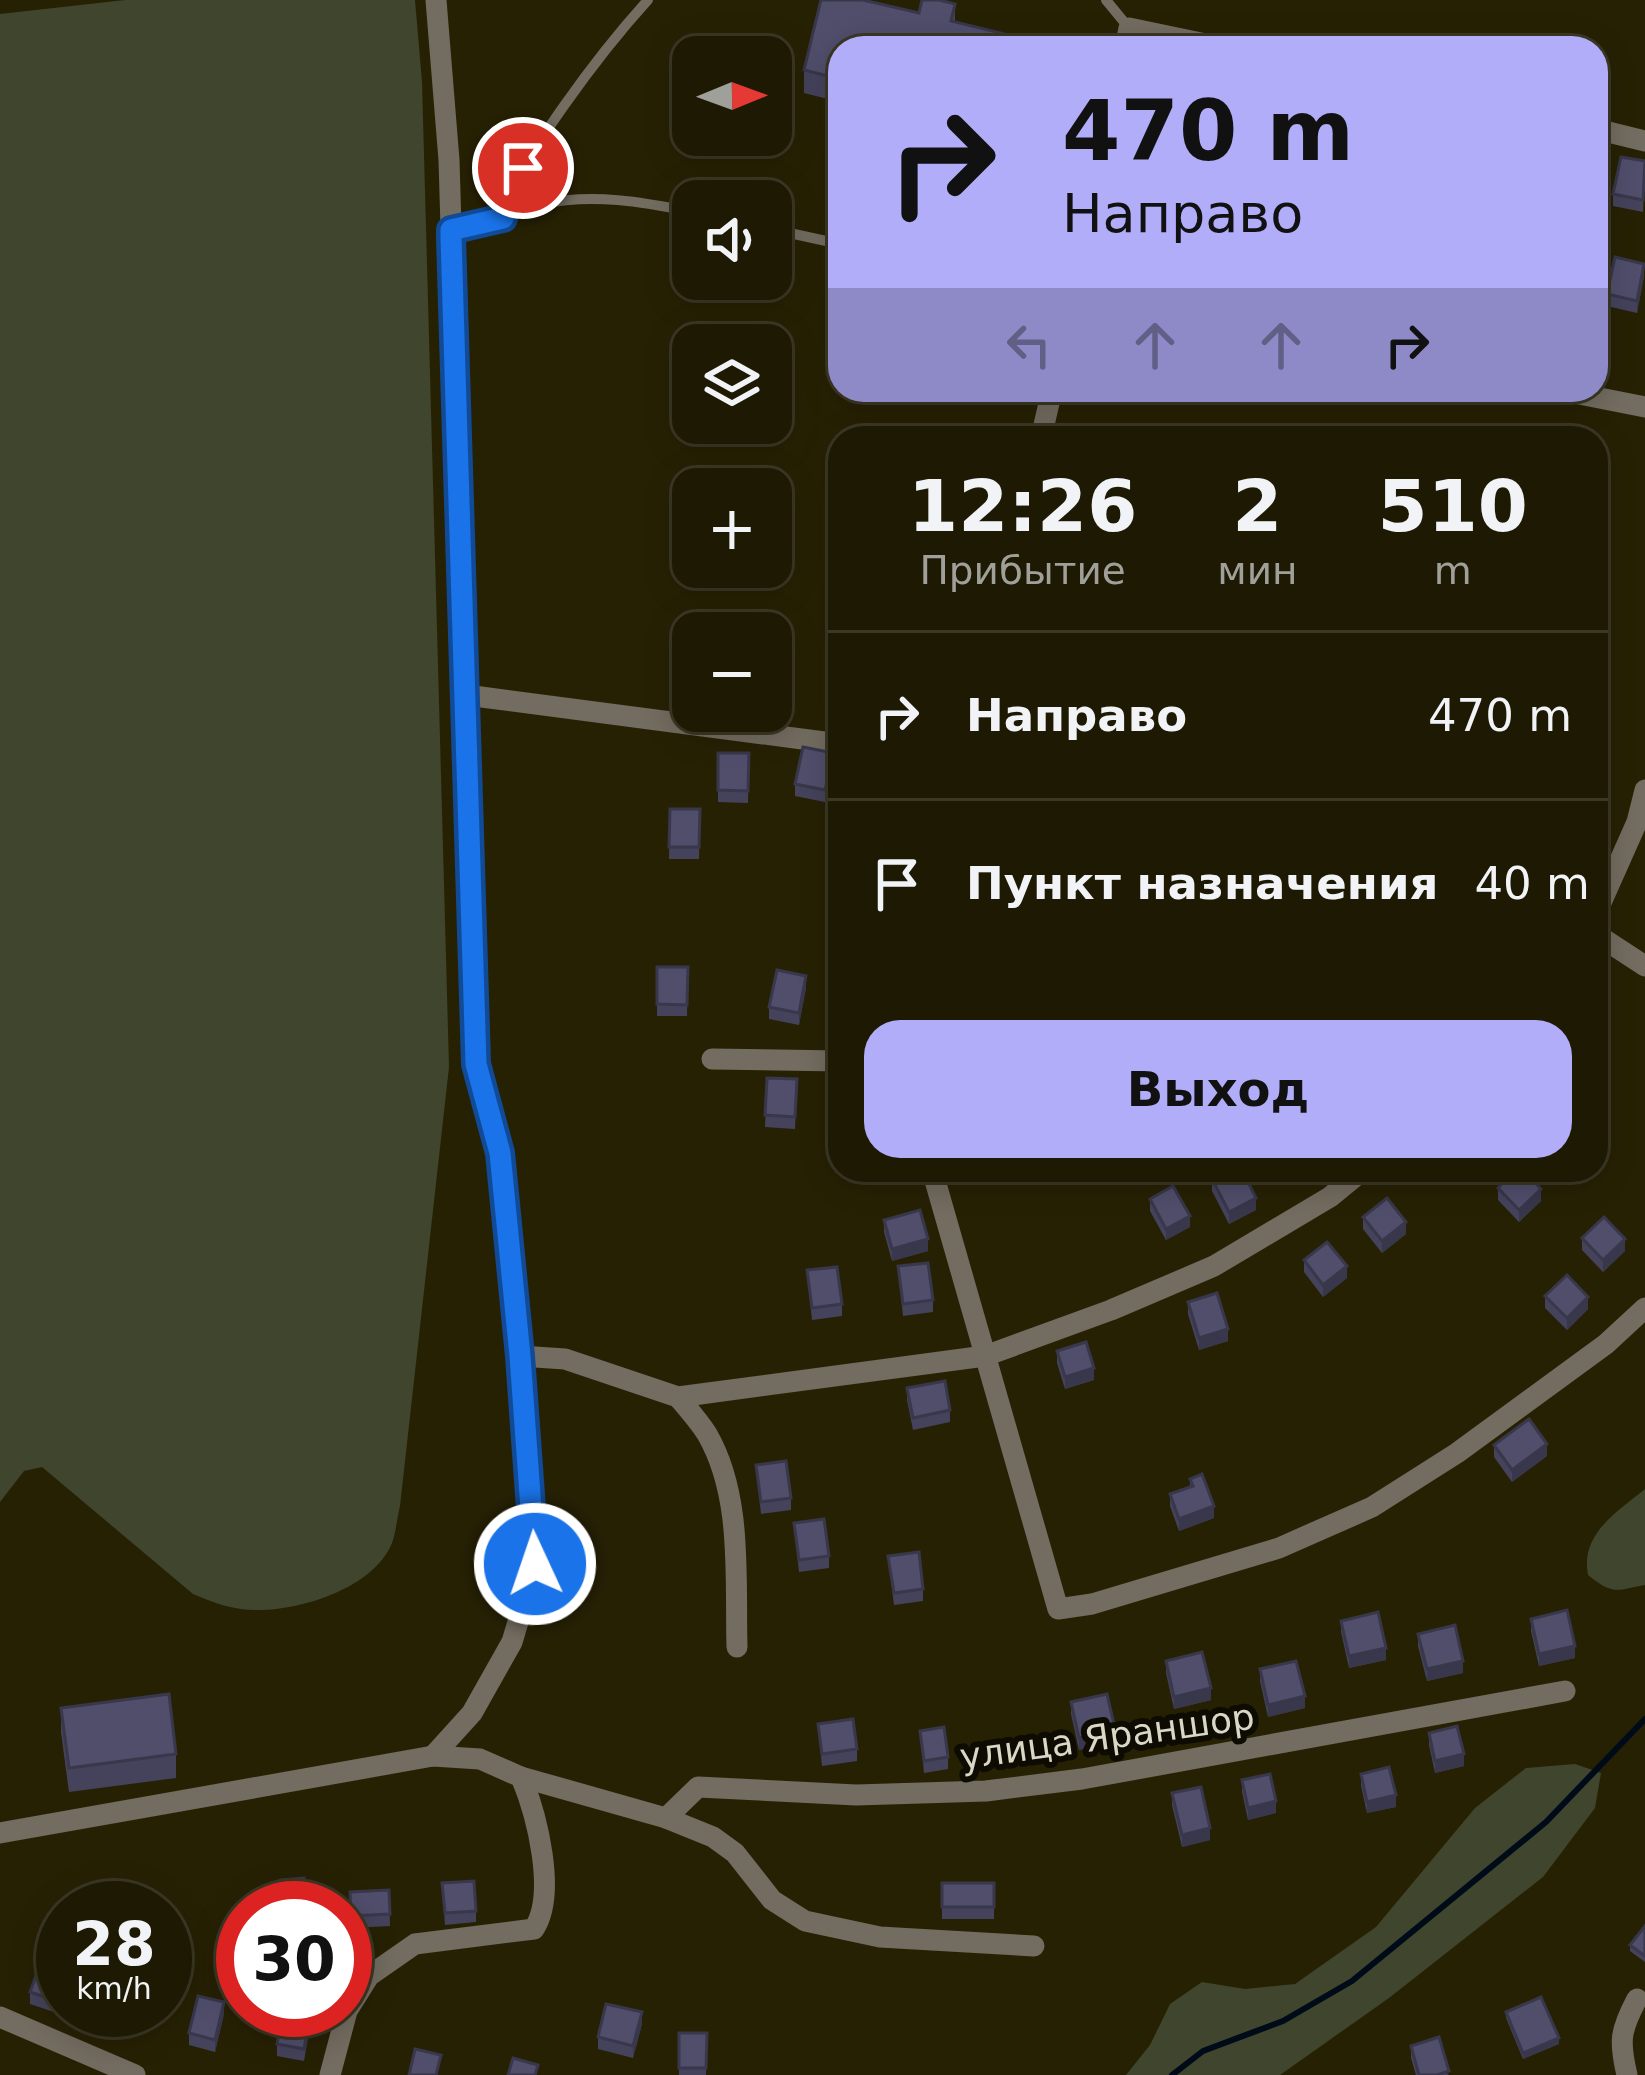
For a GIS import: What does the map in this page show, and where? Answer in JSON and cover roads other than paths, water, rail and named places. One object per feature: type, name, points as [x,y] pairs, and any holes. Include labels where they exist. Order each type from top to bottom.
[{"type":"street","points":[[433,1756],[472,1714],[512,1642],[535,1564],[500,1153],[476,1064],[449,160],[436,0]]},
{"type":"street","points":[[1608,132],[1645,141]]},
{"type":"street","points":[[1608,400],[1645,407]]},
{"type":"street","points":[[466,694],[828,742]]},
{"type":"street","points":[[1608,887],[1637,822],[1645,790]]},
{"type":"street","points":[[1608,942],[1645,966]]},
{"type":"street","points":[[712,1059],[828,1061]]},
{"type":"street","points":[[935,1182],[1058,1609],[1092,1604],[1279,1548],[1372,1507],[1456,1453],[1606,1344],[1645,1308]]},
{"type":"street","points":[[520,1356],[565,1359],[678,1397],[985,1356],[1112,1310],[1214,1266],[1348,1182]]},
{"type":"street","points":[[678,1397],[706,1433],[722,1467],[734,1524],[737,1647]]},
{"type":"street","name":"улица Яраншор","points":[[666,1818],[698,1787],[856,1795],[986,1792],[1082,1779],[1565,1691]]},
{"type":"street","points":[[0,1833],[433,1756],[480,1760],[713,1837],[735,1853],[772,1900],[805,1921],[880,1937],[1034,1946]]},
{"type":"street","points":[[330,2075],[347,2011],[369,1976],[415,1944],[534,1930],[541,1918],[542,1850],[534,1808],[521,1777]]},
{"type":"street","points":[[1628,2075],[1619,2049],[1624,2023],[1637,1999]]},
{"type":"street","points":[[0,2017],[134,2075]]},
{"type":"lane","points":[[503,218],[508,193],[523,168],[621,29],[648,0]]},
{"type":"lane","points":[[1106,0],[1126,36]]},
{"type":"lane","points":[[451,230],[538,204],[582,198],[672,208]]},
{"type":"lane","points":[[792,234],[828,241]]},
{"type":"waterway","points":[[1172,2075],[1203,2051],[1283,2021],[1352,1981],[1546,1822],[1645,1719]]}]
